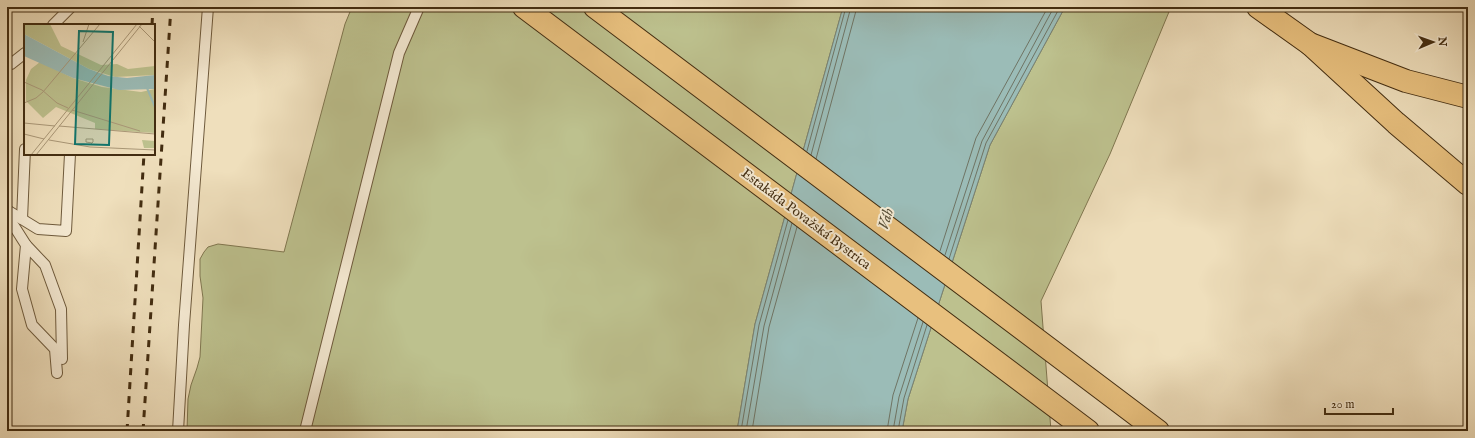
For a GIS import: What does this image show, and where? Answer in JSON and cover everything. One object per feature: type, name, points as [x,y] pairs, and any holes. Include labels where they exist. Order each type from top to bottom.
[{"type":"highway","name":"Estakáda Považská Bystrica","points":[[524,7],[1088,431]]},
{"type":"highway","points":[[595,7],[1158,431]]},
{"type":"highway","points":[[1258,7],[1310,44],[1396,123],[1468,184]]},
{"type":"highway","points":[[1310,44],[1406,81],[1468,97]]},
{"type":"lane","points":[[54,24],[71,7]]},
{"type":"lane","points":[[178,431],[184,325],[208,7]]},
{"type":"lane","points":[[305,431],[399,53],[419,7]]},
{"type":"lane","points":[[7,65],[11,64],[24,54]]},
{"type":"lane","points":[[22,219],[25,155]]},
{"type":"lane","points":[[7,210],[38,229],[66,231],[70,155]]},
{"type":"lane","points":[[7,215],[26,245],[45,265],[61,310],[60,373],[55,349],[32,325],[22,289],[26,245]]},
{"type":"green space","points":[[352,7],[843,7],[755,324],[737,431],[187,431],[188,399],[200,357],[203,298],[200,276],[200,259],[208,247],[218,244],[284,252],[345,24]]},
{"type":"green space","points":[[1065,7],[1171,7],[1110,154],[1041,301],[1051,431],[902,431],[908,399],[990,145]]},
{"type":"water","name":"Váh","points":[[843,7],[1065,7],[990,145],[908,399],[902,431],[737,431],[755,324]]},
{"type":"railway","points":[[152,24],[153,7]]},
{"type":"railway","points":[[143,431],[171,7]]},
{"type":"railway","points":[[127,431],[144,155]]}]
